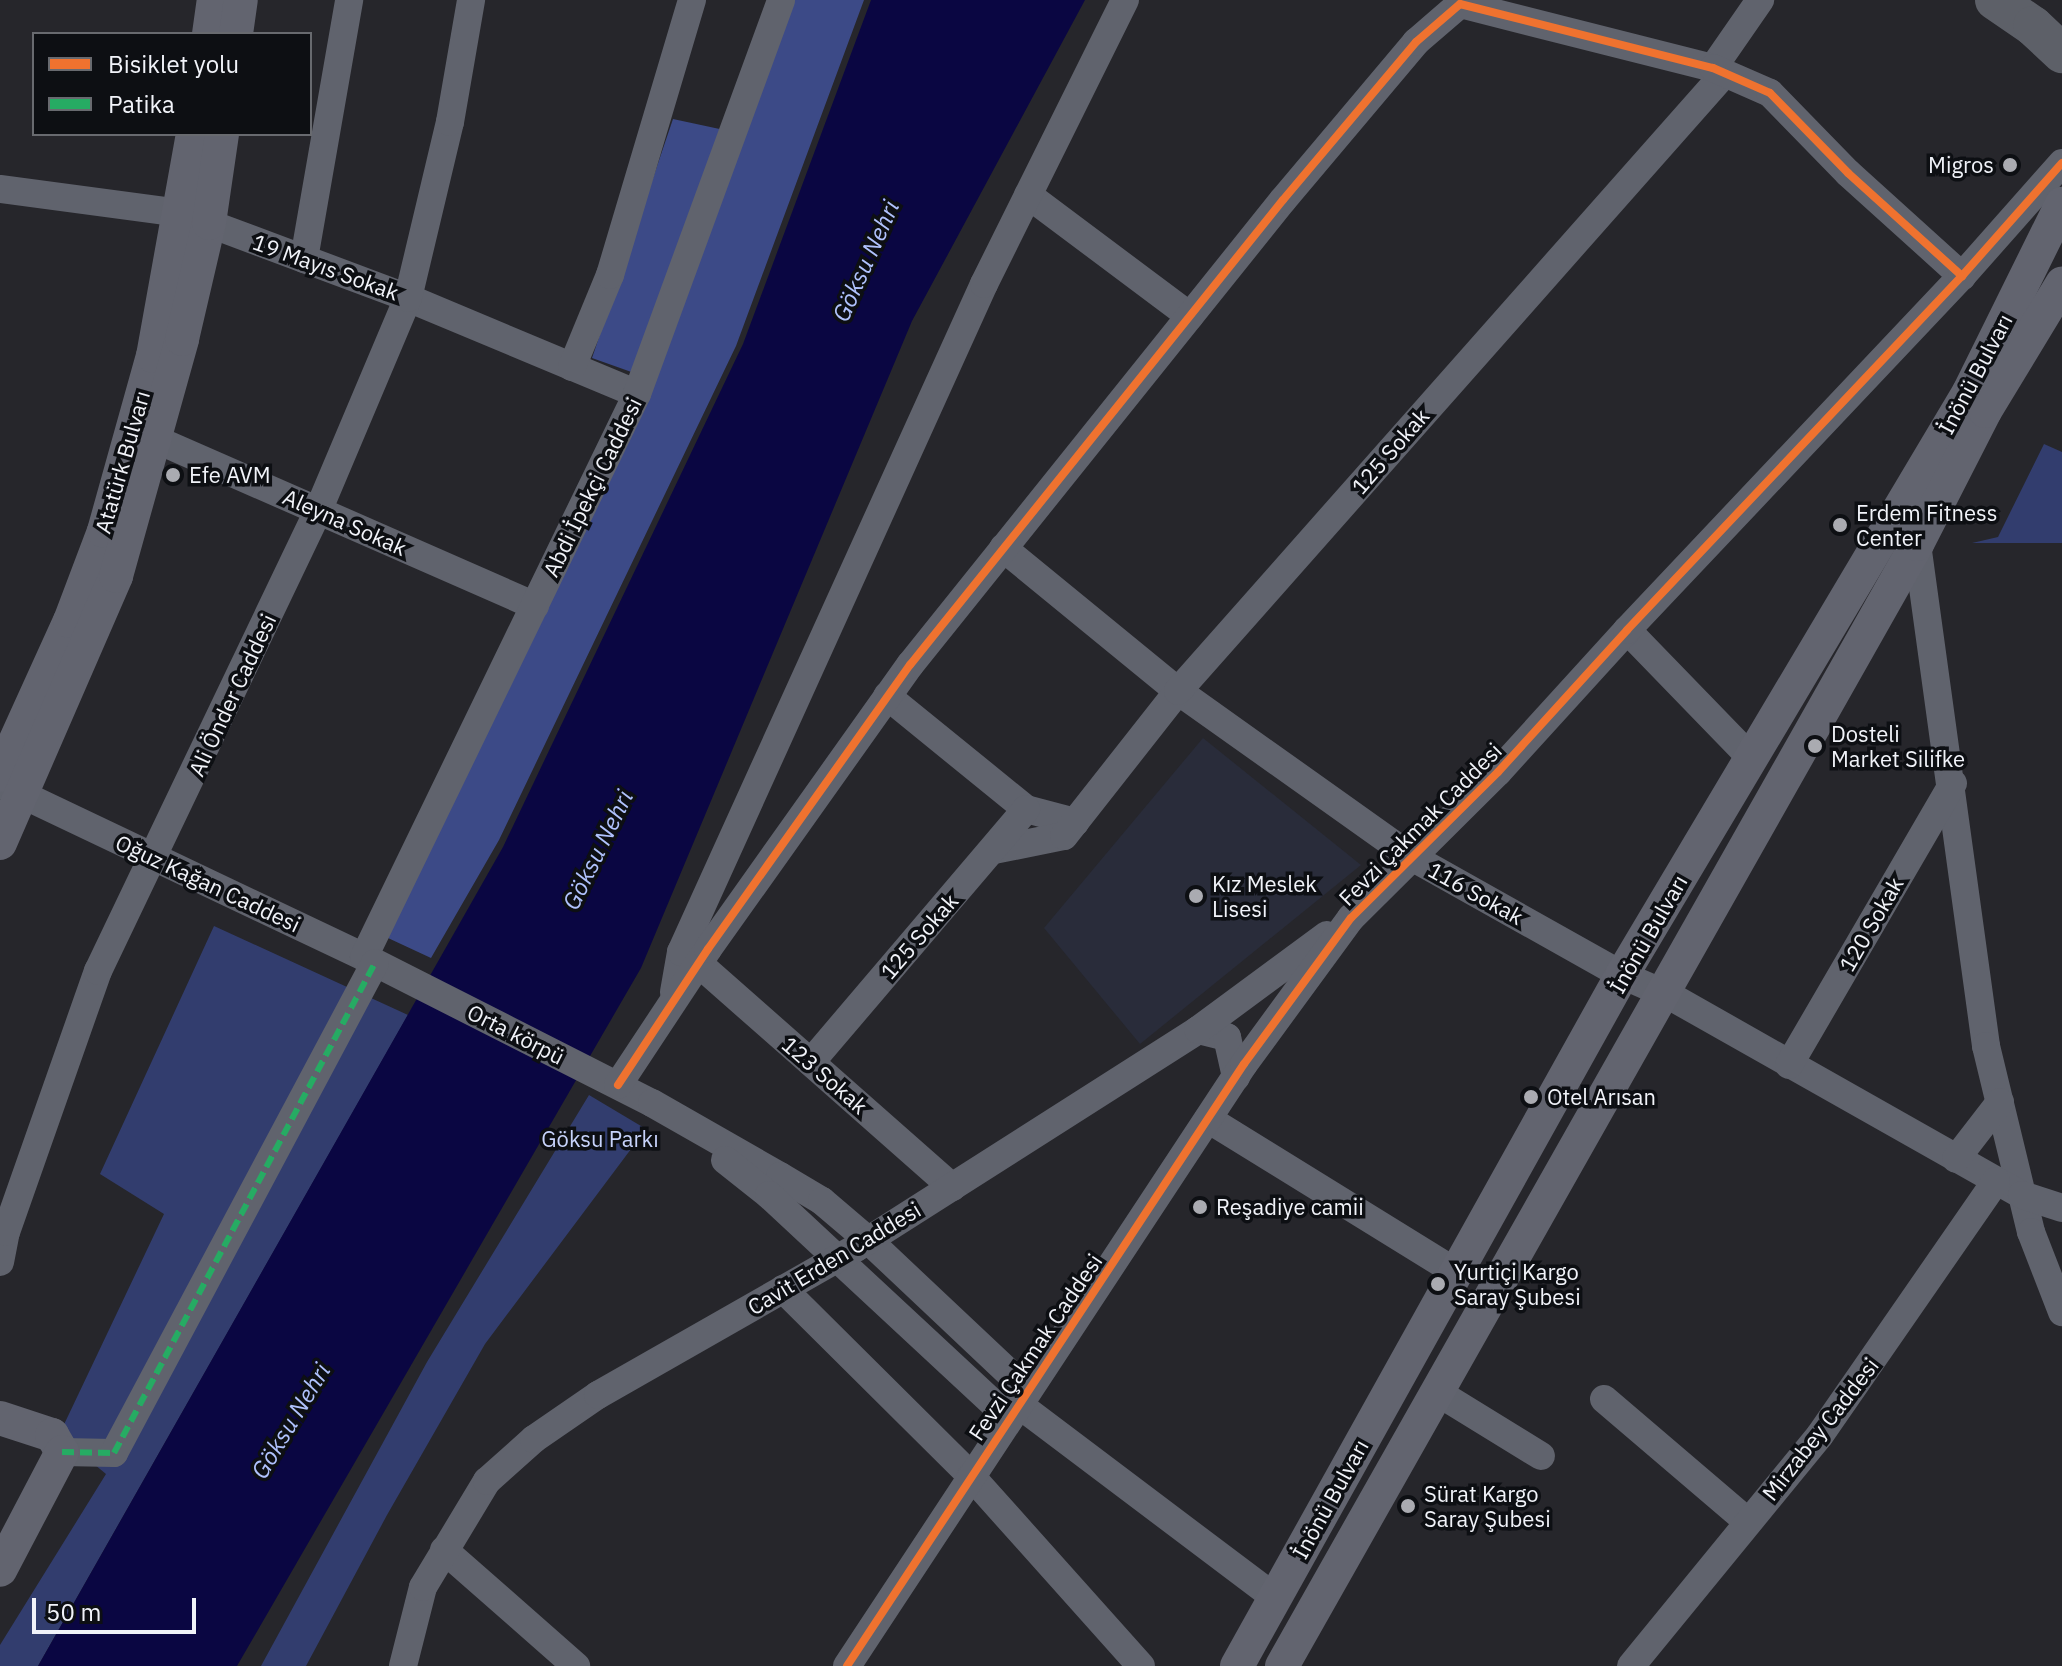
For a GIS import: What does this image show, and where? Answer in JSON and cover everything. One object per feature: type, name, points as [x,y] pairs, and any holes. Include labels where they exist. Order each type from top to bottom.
[{"type":"highway","points":[[1995,0],[2033,26],[2062,53]]},
{"type":"main road","points":[[209,32],[214,0]]},
{"type":"main road","points":[[236,32],[241,0]]},
{"type":"main road","name":"Atatürk Bulvarı","points":[[7,784],[104,531],[195,218],[193,136]]},
{"type":"main road","points":[[0,843],[7,784],[111,589],[155,439],[195,218],[221,136]]},
{"type":"main road","name":"İnönü Bulvarı","points":[[1237,1666],[1622,975],[1969,392],[2062,204]]},
{"type":"main road","name":"İnönü Bulvarı","points":[[1282,1666],[1917,544],[1985,411],[2062,284]]},
{"type":"main road","points":[[0,1418],[52,1435],[62,1452],[0,1570]]},
{"type":"street","points":[[304,259],[349,0]]},
{"type":"street","name":"Ali Önder Caddesi","points":[[0,1262],[6,1232],[98,971],[150,856],[163,839],[318,511],[408,298],[450,122],[471,0]]},
{"type":"street","points":[[572,367],[610,275],[692,0]]},
{"type":"street","name":"Abdi İpekçi Caddesi","points":[[62,1452],[114,1453],[370,960],[637,394],[781,0]]},
{"type":"street","points":[[671,1004],[681,952],[977,299],[1125,0]]},
{"type":"street","name":"125 Sokak","points":[[1069,829],[1178,691],[1719,70],[1760,0]]},
{"type":"street","points":[[618,1085],[698,963],[887,696],[1190,316],[1416,42],[1459,2],[1719,70],[1770,93],[1848,173],[1962,276]]},
{"type":"street","name":"Fevzi Çakmak Caddesi","points":[[847,1666],[1236,1077],[1351,918],[1410,856],[1498,772],[1627,630],[1962,276],[2062,163]]},
{"type":"street","name":"19 Mayıs Sokak","points":[[0,189],[195,218],[408,298],[637,394]]},
{"type":"street","points":[[1028,195],[1190,316]]},
{"type":"street","name":"Aleyna Sokak","points":[[155,439],[535,606]]},
{"type":"street","points":[[1917,544],[1953,783],[1986,1046],[2031,1232],[2062,1312]]},
{"type":"street","name":"116 Sokak","points":[[1003,548],[1178,691],[1410,856],[1622,975],[1662,993],[1996,1181],[2022,1195],[2062,1208]]},
{"type":"street","points":[[1627,630],[1751,758]]},
{"type":"street","points":[[887,696],[1026,809],[1069,829]]},
{"type":"street","name":"120 Sokak","points":[[1789,1065],[1953,783]]},
{"type":"street","name":"Oğuz Kağan Caddesi","points":[[7,784],[415,983]]},
{"type":"street","name":"125 Sokak","points":[[811,1062],[1026,809]]},
{"type":"street","points":[[994,850],[1069,829]]},
{"type":"street","name":"Cavit Erden Caddesi","points":[[403,1666],[423,1587],[444,1550],[487,1481],[534,1439],[598,1395],[837,1259],[952,1187],[1198,1030],[1351,918]]},
{"type":"street","name":"123 Sokak","points":[[698,963],[952,1187]]},
{"type":"street","name":"Orta körpü","points":[[415,983],[652,1103]]},
{"type":"street","points":[[1198,1030],[1227,1037],[1236,1077]]},
{"type":"street","points":[[1956,1159],[2000,1102]]},
{"type":"street","points":[[652,1103],[822,1201],[868,1240],[1018,1404]]},
{"type":"street","points":[[652,1103],[769,1195],[837,1259],[1018,1404],[1275,1598]]},
{"type":"street","points":[[1208,1119],[1456,1272]]},
{"type":"street","name":"Mirzabey Caddesi","points":[[1631,1666],[1827,1425],[1996,1181]]},
{"type":"street","points":[[783,1289],[971,1476],[1141,1666]]},
{"type":"street","points":[[1437,1392],[1541,1456]]},
{"type":"street","points":[[1604,1399],[1748,1522]]},
{"type":"street","points":[[444,1550],[576,1666]]},
{"type":"shaded area","points":[[791,0],[864,0],[736,346],[499,840],[431,958],[388,938],[637,374],[592,358],[673,119],[743,134]]},
{"type":"shaded area","name":"Kız Meslek Lisesi","points":[[1203,738],[1361,865],[1140,1044],[1044,928]]},
{"type":"green space","points":[[2044,444],[2062,452],[2062,543],[1972,543],[1998,537]]},
{"type":"green space","points":[[214,926],[408,1015],[38,1666],[0,1666],[0,1645],[106,1474],[59,1435],[164,1214],[100,1174]]},
{"type":"green space","name":"Göksu Parkı","points":[[589,1095],[646,1129],[485,1344],[387,1515],[306,1666],[261,1666],[427,1362]]},
{"type":"water","name":"Göksu Nehri","points":[[871,0],[1085,0],[912,321],[641,968],[237,1666],[38,1666],[503,847],[743,344]]},
{"type":"marked path","points":[[62,1452],[114,1453],[375,963]]},
{"type":"cycle path","points":[[618,1085],[708,949],[910,665],[1283,200],[1416,42],[1460,4],[1713,68],[1770,93],[1848,173],[1962,276]]},
{"type":"cycle path","points":[[847,1666],[1244,1064],[1351,918],[1498,772],[1627,630],[1962,276],[2062,163]]},
{"type":"place","name":"Migros","points":[[2010,165]]},
{"type":"place","name":"Efe AVM","points":[[173,475]]},
{"type":"place","name":"Erdem Fitness Center","points":[[1840,525]]},
{"type":"place","name":"Dosteli Market Silifke","points":[[1815,746]]},
{"type":"place","name":"Kız Meslek Lisesi","points":[[1196,896]]},
{"type":"place","name":"Otel Arısan","points":[[1531,1097]]},
{"type":"place","name":"Reşadiye camii","points":[[1200,1207]]},
{"type":"place","name":"Yurtiçi Kargo Saray Şubesi","points":[[1438,1284]]},
{"type":"place","name":"Sürat Kargo Saray Şubesi","points":[[1408,1506]]}]
